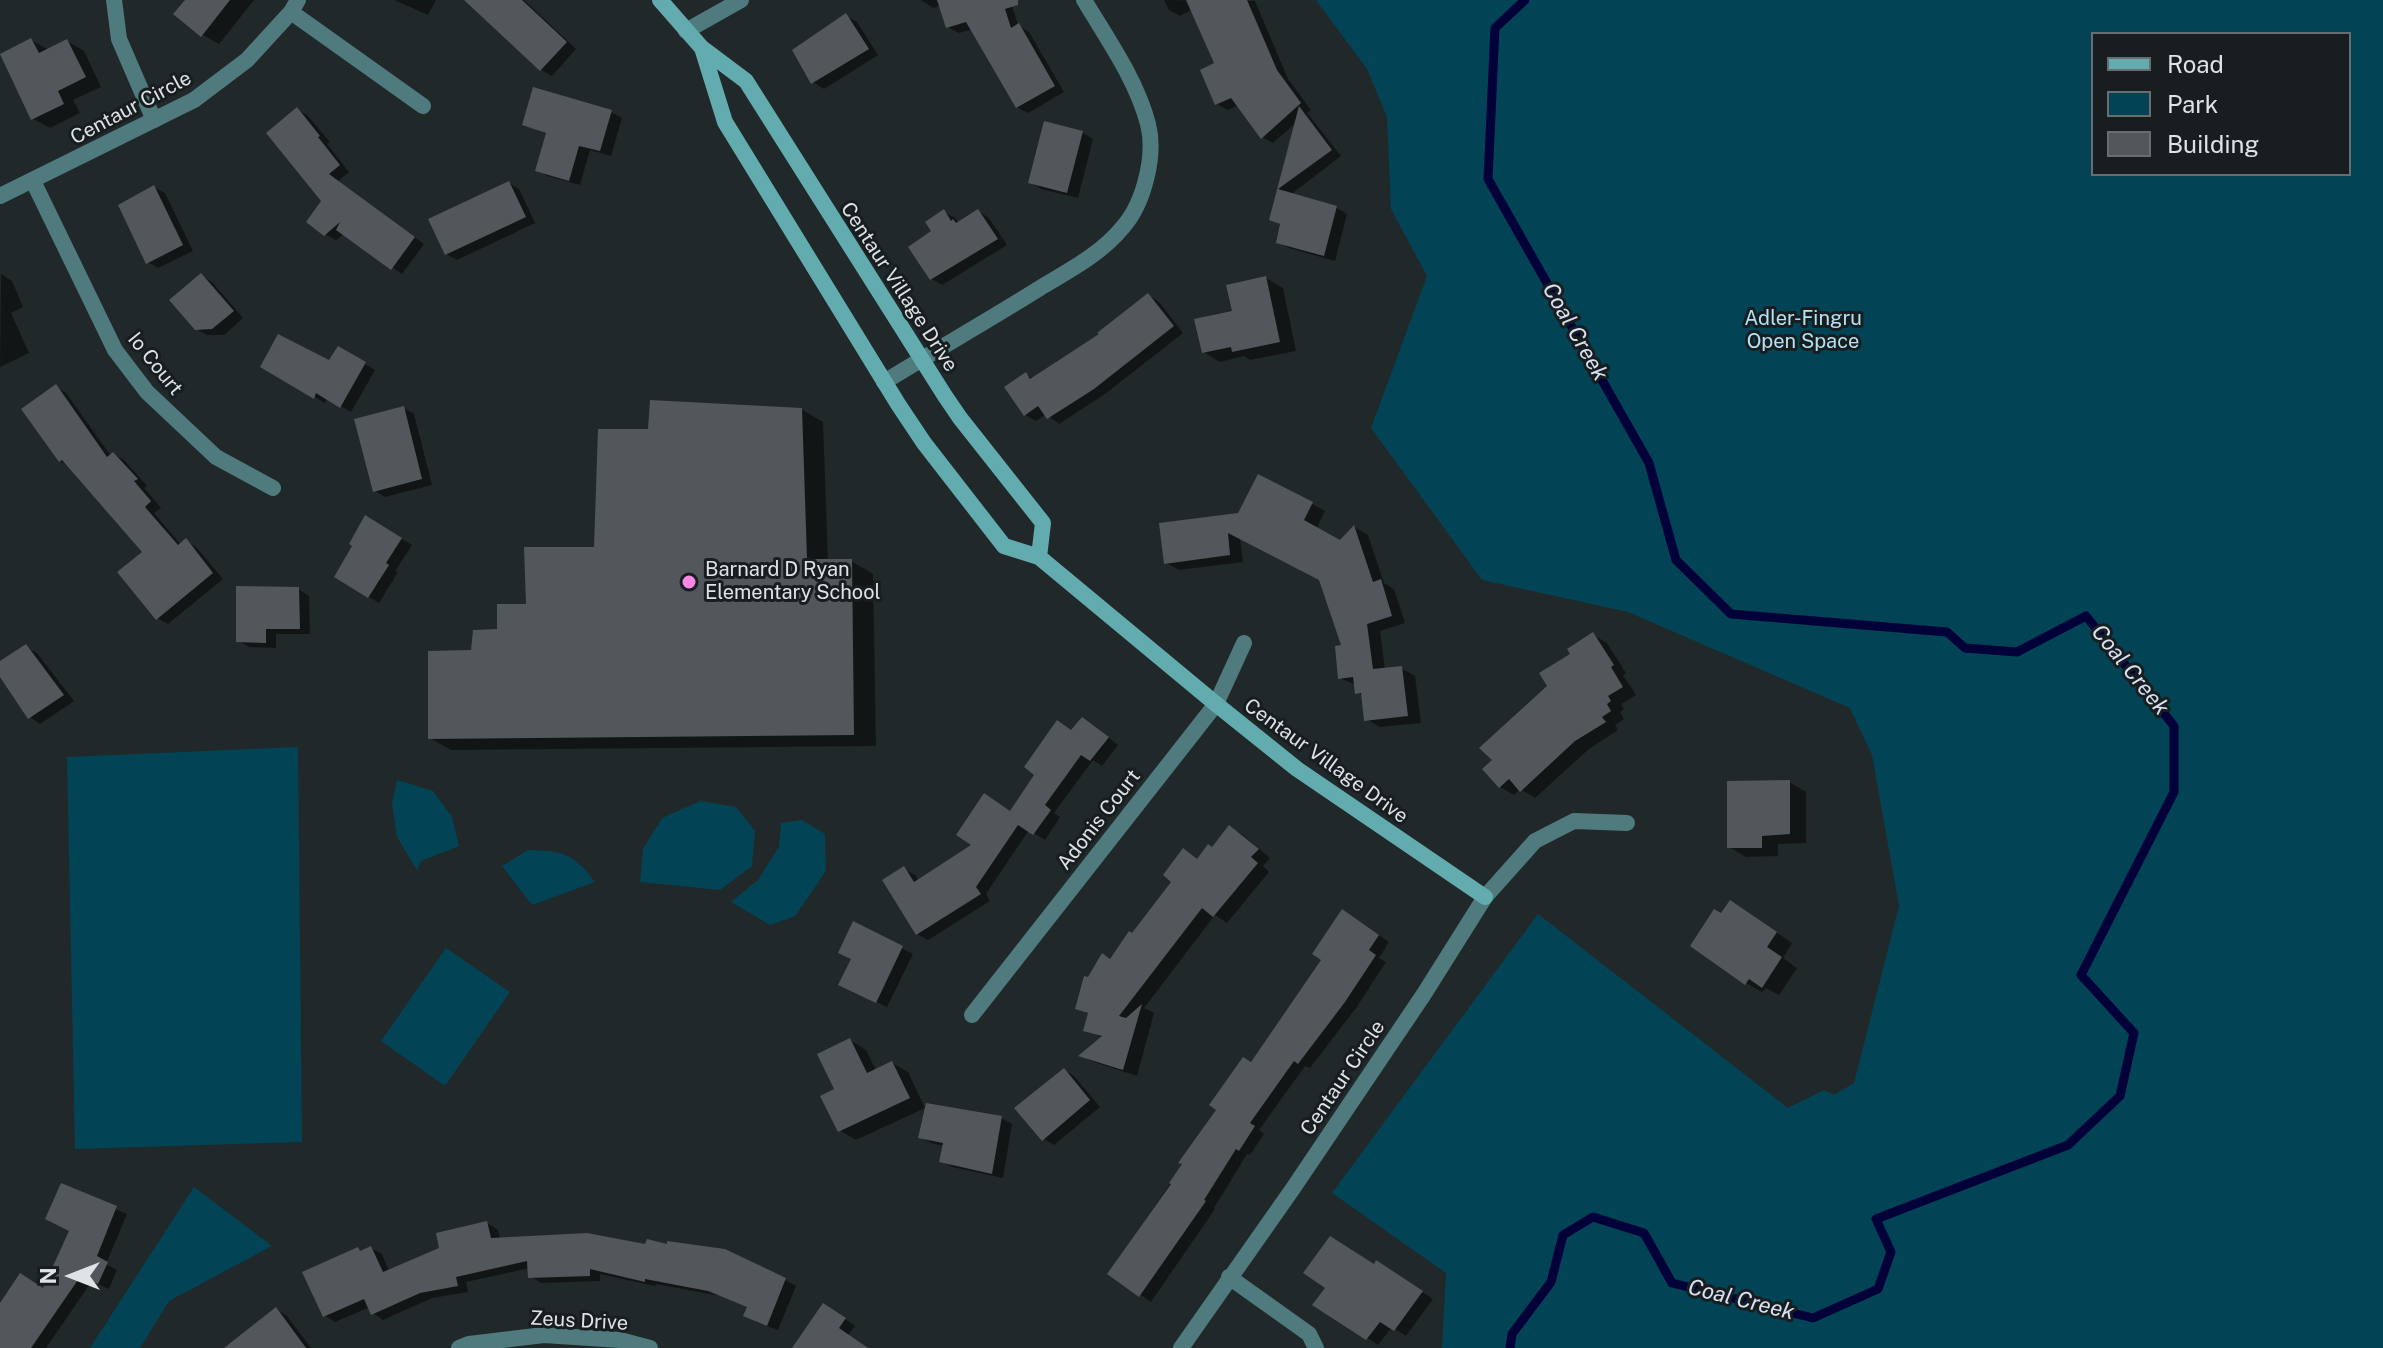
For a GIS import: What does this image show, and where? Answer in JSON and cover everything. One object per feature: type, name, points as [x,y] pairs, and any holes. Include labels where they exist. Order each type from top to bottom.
[{"type":"street","points":[[114,0],[119,39],[154,120]]},
{"type":"street","name":"Centaur Village Drive","points":[[660,0],[702,48],[746,81],[960,418],[1043,523],[1039,557]]},
{"type":"street","points":[[686,31],[741,0]]},
{"type":"street","points":[[884,382],[1101,250],[1125,225],[1142,195],[1150,164],[1149,127],[1133,83],[1084,0]]},
{"type":"street","points":[[295,6],[423,106]]},
{"type":"street","name":"Centaur Circle","points":[[0,196],[194,100],[247,60],[295,6]]},
{"type":"street","name":"Centaur Village Drive","points":[[702,48],[725,122],[924,443],[1004,546],[1039,557],[1297,769],[1485,897]]},
{"type":"street","name":"Io Court","points":[[33,181],[115,350],[139,382],[216,457],[273,488]]},
{"type":"street","name":"Adonis Court","points":[[972,1015],[1216,704],[1244,643]]},
{"type":"street","name":"Centaur Circle","points":[[1181,1348],[1398,1033],[1485,897],[1535,841],[1574,821],[1627,823]]},
{"type":"street","points":[[1229,1277],[1309,1334],[1316,1348]]},
{"type":"street","name":"Zeus Drive","points":[[459,1348],[469,1344],[544,1335],[620,1340],[650,1348]]},
{"type":"green space","name":"Adler-Fingru Open Space","points":[[1316,0],[2383,0],[2383,1348],[1442,1348],[1446,1273],[1332,1193],[1538,914],[1788,1108],[1824,1090],[1834,1095],[1854,1083],[1899,906],[1872,755],[1850,708],[1628,612],[1482,580],[1371,428],[1427,276],[1391,209],[1387,117],[1367,69]]},
{"type":"green space","points":[[298,747],[302,1142],[75,1149],[67,757]]},
{"type":"green space","points":[[397,780],[433,791],[452,817],[459,846],[421,861],[417,870],[397,837],[392,804]]},
{"type":"green space","points":[[700,801],[736,807],[755,831],[752,866],[720,890],[640,882],[643,849],[662,818]]},
{"type":"green space","points":[[802,820],[825,834],[826,871],[795,916],[770,925],[731,902],[758,880],[779,847],[781,823]]},
{"type":"green space","points":[[528,850],[551,851],[574,859],[595,882],[532,905],[502,866]]},
{"type":"green space","points":[[446,948],[510,992],[445,1086],[381,1041]]},
{"type":"green space","points":[[194,1187],[272,1246],[169,1301],[140,1348],[90,1348]]},
{"type":"building","points":[[185,0],[230,0],[201,37],[173,14]]},
{"type":"building","points":[[464,0],[522,0],[567,42],[540,71]]},
{"type":"building","points":[[937,0],[1018,0],[1018,5],[1005,9],[1011,28],[1019,23],[1055,86],[1016,108],[966,22],[946,28]]},
{"type":"building","points":[[1186,0],[1247,0],[1277,70],[1301,103],[1261,139],[1231,98],[1215,105],[1200,70],[1214,63]]},
{"type":"building","points":[[846,13],[869,49],[811,84],[792,50]]},
{"type":"building","points":[[31,38],[39,53],[67,39],[86,77],[58,91],[64,104],[31,120],[0,54]]},
{"type":"building","points":[[533,87],[612,110],[600,151],[579,146],[569,181],[535,171],[546,133],[522,125]]},
{"type":"building","points":[[1299,106],[1332,150],[1278,189],[1337,206],[1324,256],[1276,243],[1280,224],[1269,220]]},
{"type":"building","points":[[297,107],[340,165],[329,174],[415,237],[391,270],[336,230],[340,222],[324,236],[306,222],[321,201],[266,133]]},
{"type":"building","points":[[1044,121],[1083,131],[1067,193],[1028,183]]},
{"type":"building","points":[[509,181],[526,217],[445,255],[428,219]]},
{"type":"building","points":[[154,185],[183,245],[146,264],[118,205]]},
{"type":"building","points":[[944,209],[951,221],[953,219],[956,223],[978,209],[998,239],[930,280],[908,247],[931,231],[925,222]]},
{"type":"building","points":[[201,273],[234,311],[212,329],[195,330],[169,300]]},
{"type":"building","points":[[1266,276],[1280,342],[1232,352],[1231,347],[1202,353],[1194,319],[1232,311],[1226,285]]},
{"type":"building","points":[[1148,293],[1174,326],[1094,389],[1047,419],[1038,406],[1024,416],[1004,387],[1026,372],[1030,379],[1099,334]]},
{"type":"building","points":[[278,334],[329,360],[338,346],[366,362],[340,408],[316,393],[314,399],[260,367]]},
{"type":"building","points":[[56,384],[107,457],[113,452],[138,479],[134,481],[151,501],[145,507],[178,545],[186,538],[213,573],[156,620],[117,572],[142,552],[62,460],[59,462],[21,409]]},
{"type":"building","name":"Barnard D Ryan Elementary School","points":[[650,400],[802,408],[807,559],[852,559],[854,735],[428,739],[428,651],[471,650],[473,630],[497,629],[497,604],[526,604],[524,547],[594,547],[598,429],[648,429]]},
{"type":"building","points":[[404,406],[422,479],[373,492],[354,419]]},
{"type":"building","points":[[1258,474],[1313,502],[1304,520],[1340,540],[1354,525],[1373,582],[1381,579],[1392,616],[1367,624],[1373,669],[1402,666],[1408,716],[1364,721],[1361,693],[1355,694],[1353,677],[1338,679],[1335,646],[1341,645],[1319,580],[1228,533],[1230,555],[1164,564],[1159,523],[1238,513]]},
{"type":"building","points":[[365,515],[402,538],[368,598],[334,577]]},
{"type":"building","points":[[236,586],[299,587],[300,629],[266,629],[266,643],[236,642]]},
{"type":"building","points":[[1593,632],[1614,665],[1611,667],[1623,687],[1608,696],[1611,701],[1607,704],[1611,711],[1602,717],[1606,722],[1575,741],[1520,792],[1509,779],[1499,788],[1482,769],[1492,760],[1479,748],[1547,686],[1539,673],[1570,654],[1567,649]]},
{"type":"building","points":[[26,644],[64,695],[28,719],[0,677],[0,661]]},
{"type":"building","points":[[1082,717],[1109,737],[1090,761],[1081,755],[1045,805],[1051,810],[1033,835],[1018,825],[976,887],[981,894],[916,935],[882,880],[904,866],[914,882],[971,845],[956,835],[984,793],[1010,811],[1034,775],[1024,767],[1057,720],[1071,730]]},
{"type":"building","points":[[1790,780],[1790,834],[1762,836],[1762,848],[1727,848],[1727,781]]},
{"type":"building","points":[[1229,825],[1259,849],[1251,857],[1258,863],[1213,917],[1202,908],[1119,1016],[1126,1018],[1142,1004],[1123,1070],[1078,1056],[1102,1036],[1083,1031],[1088,1013],[1075,1009],[1084,976],[1088,977],[1102,953],[1110,959],[1129,931],[1132,933],[1171,882],[1163,875],[1183,848],[1197,859],[1208,844],[1212,847]]},
{"type":"building","points":[[1730,900],[1777,932],[1767,947],[1782,957],[1762,988],[1749,979],[1745,985],[1690,946],[1714,909],[1721,913]]},
{"type":"building","points":[[1342,909],[1379,935],[1369,950],[1376,955],[1345,1002],[1298,1064],[1294,1061],[1250,1123],[1255,1126],[1239,1151],[1236,1149],[1206,1201],[1139,1297],[1107,1274],[1171,1184],[1182,1164],[1178,1163],[1216,1110],[1209,1105],[1243,1057],[1251,1062],[1321,960],[1312,954]]},
{"type":"building","points":[[853,921],[903,946],[876,1003],[838,985],[851,959],[838,953]]},
{"type":"building","points":[[850,1038],[867,1073],[892,1061],[910,1098],[838,1132],[820,1096],[834,1089],[817,1054]]},
{"type":"building","points":[[1064,1068],[1090,1100],[1042,1141],[1014,1108]]},
{"type":"building","points":[[926,1103],[1002,1116],[992,1174],[939,1162],[943,1143],[918,1138]]},
{"type":"building","points":[[61,1183],[117,1206],[97,1256],[108,1262],[98,1284],[80,1277],[31,1348],[0,1348],[0,1303],[20,1273],[43,1288],[69,1231],[45,1219]]},
{"type":"building","points":[[487,1221],[491,1238],[587,1233],[645,1244],[647,1239],[667,1244],[667,1241],[725,1249],[786,1278],[767,1326],[743,1316],[747,1307],[708,1291],[645,1279],[645,1282],[590,1269],[590,1276],[528,1278],[527,1261],[456,1277],[458,1286],[420,1293],[371,1315],[364,1299],[323,1317],[302,1272],[358,1247],[360,1251],[371,1246],[383,1272],[439,1248],[436,1233]]},
{"type":"building","points":[[1330,1236],[1374,1264],[1376,1260],[1423,1291],[1394,1331],[1380,1322],[1366,1340],[1312,1305],[1325,1288],[1303,1273]]},
{"type":"building","points":[[823,1303],[846,1318],[839,1328],[868,1348],[792,1348]]},
{"type":"building","points":[[276,1307],[306,1348],[224,1348]]},
{"type":"waterway","name":"Coal Creek","points":[[1510,1348],[1512,1334],[1551,1282],[1563,1235],[1593,1217],[1644,1233],[1672,1283],[1813,1318],[1878,1289],[1891,1252],[1876,1219],[2068,1145],[2120,1096],[2134,1033],[2081,975],[2174,792],[2174,726],[2086,616],[2017,652],[1965,648],[1947,632],[1731,614],[1676,560],[1649,463],[1488,179],[1495,28],[1525,0]]},
{"type":"place","name":"Barnard D Ryan Elementary School","points":[[689,582]]}]
